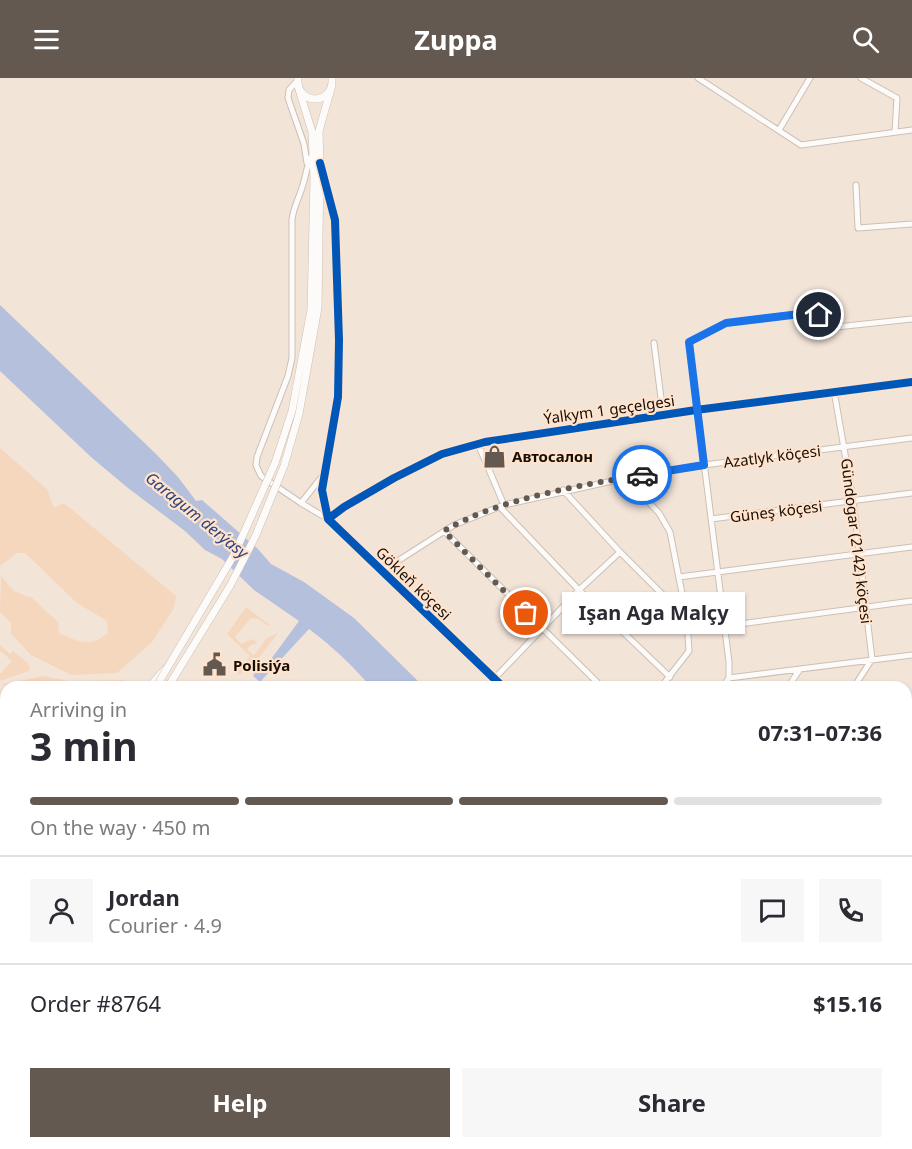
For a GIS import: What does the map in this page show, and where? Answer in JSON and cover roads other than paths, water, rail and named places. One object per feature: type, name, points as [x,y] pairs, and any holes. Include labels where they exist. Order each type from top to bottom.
[{"type":"highway","points":[[156,681],[170,666]]},
{"type":"highway","points":[[175,681],[178,672]]},
{"type":"main road","points":[[297,80],[304,96],[315,99],[327,95],[333,80]]},
{"type":"main road","points":[[160,681],[234,555],[275,463],[292,411],[311,310],[312,132],[297,80]]},
{"type":"main road","points":[[172,681],[239,569],[284,466],[299,414],[318,308],[319,131],[333,80]]},
{"type":"street","points":[[698,78],[801,144],[912,130]]},
{"type":"street","points":[[779,130],[810,78]]},
{"type":"street","points":[[861,78],[897,98],[895,132]]},
{"type":"street","points":[[297,80],[289,90],[288,98],[304,144],[307,163]]},
{"type":"street","points":[[307,163],[313,154]]},
{"type":"street","name":"Gökleň köçesi","points":[[307,163],[305,180],[293,209],[292,219],[292,358],[288,376],[256,457],[256,465],[261,476],[328,519],[496,681]]},
{"type":"street","points":[[320,163],[335,220],[339,340],[338,397],[322,490],[328,519]]},
{"type":"street","points":[[856,184],[858,228],[912,224]]},
{"type":"street","name":"Azatlyk köçesi","points":[[729,678],[725,626],[689,342],[726,323],[808,313],[819,315],[826,328],[912,319]]},
{"type":"street","points":[[654,343],[663,414]]},
{"type":"street","name":"Ýalkym 1 geçelgesi","points":[[328,519],[344,507],[442,454],[478,444],[663,414],[912,382]]},
{"type":"street","name":"Gündogar (2142) köçesi","points":[[834,391],[853,500],[872,659]]},
{"type":"street","name":"Azatlyk köçesi","points":[[382,571],[454,525],[502,506],[563,490],[704,465],[912,438]]},
{"type":"street","points":[[478,444],[502,506],[579,590],[670,677]]},
{"type":"street","points":[[301,503],[324,473]]},
{"type":"street","points":[[626,478],[658,513],[670,532],[679,577],[687,619],[689,651],[666,681]]},
{"type":"street","points":[[563,490],[620,552],[687,619]]},
{"type":"street","name":"Güneş köçesi","points":[[711,519],[912,493]]},
{"type":"street","points":[[444,531],[596,681]]},
{"type":"street","points":[[679,577],[912,547]]},
{"type":"street","points":[[494,679],[579,590],[620,552]]},
{"type":"street","points":[[725,626],[912,601]]},
{"type":"street","points":[[727,681],[729,678],[912,655]]},
{"type":"street","points":[[858,681],[872,659]]},
{"type":"street","points":[[792,681],[800,669]]},
{"type":"water","name":"Garagum derýasy","points":[[0,305],[155,453],[178,477],[196,501],[202,500],[257,548],[271,564],[304,582],[354,618],[418,681],[365,681],[342,656],[309,629],[259,681],[253,676],[255,672],[263,670],[299,621],[254,590],[222,559],[205,550],[185,531],[128,488],[91,457],[0,371]]},
{"type":"place","name":"Автосалон","points":[[494,456]]},
{"type":"place","name":"Işan Aga Malçy","points":[[526,613]]},
{"type":"place","name":"Polisiýa","points":[[215,665]]}]
